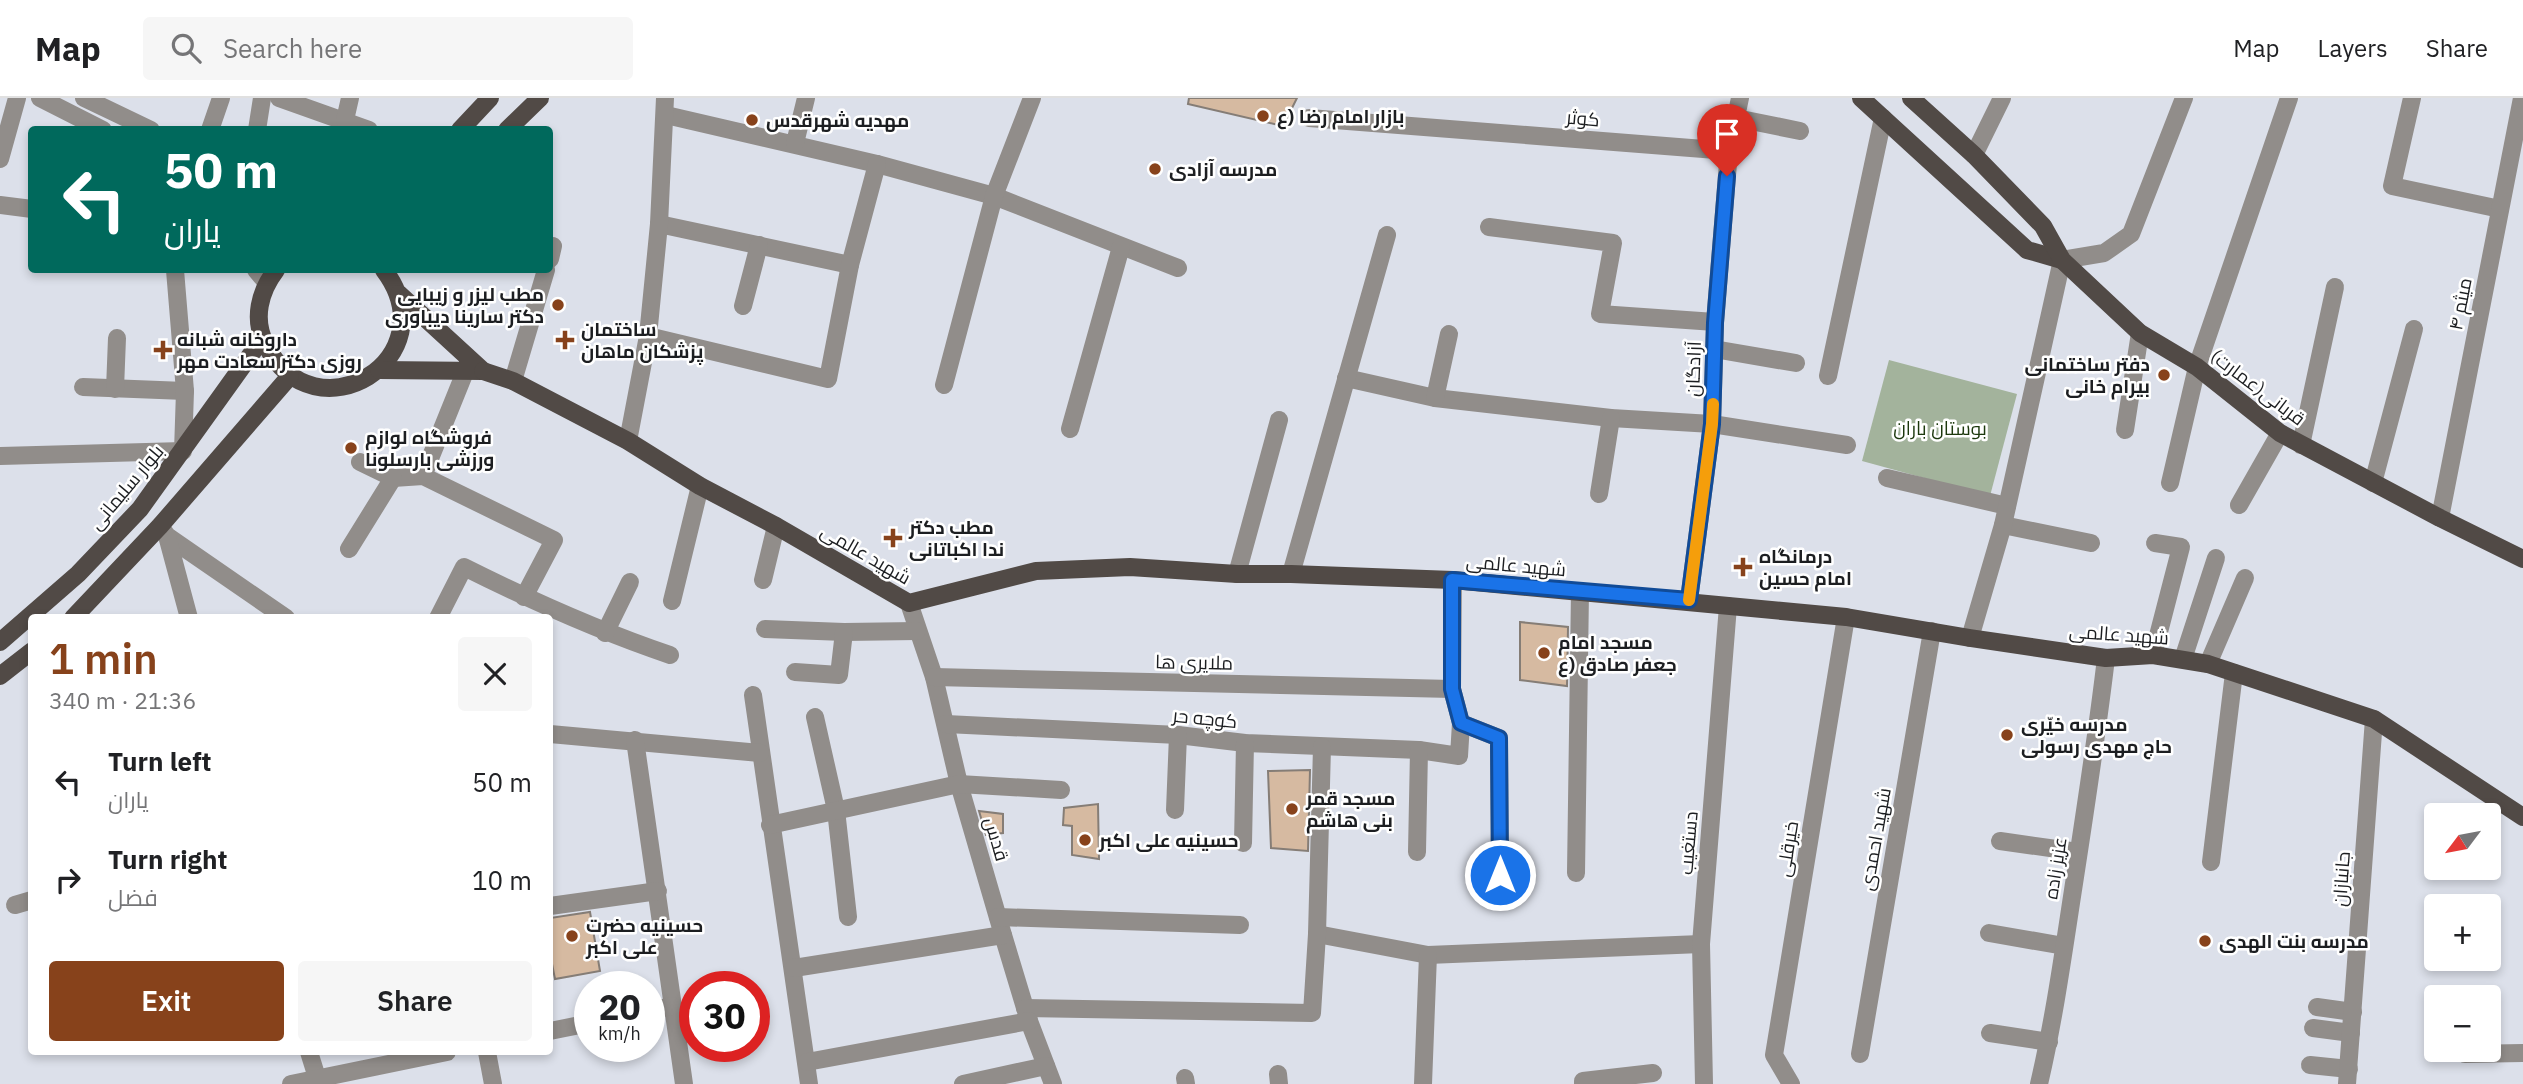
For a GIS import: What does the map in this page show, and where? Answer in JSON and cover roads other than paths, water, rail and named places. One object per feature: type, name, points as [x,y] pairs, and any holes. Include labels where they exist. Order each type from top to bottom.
[{"type":"main road","points":[[464,126],[490,98]]},
{"type":"main road","points":[[511,126],[540,98]]},
{"type":"main road","name":"(عمارت)قربانی","points":[[1861,98],[2027,250],[2062,260]]},
{"type":"main road","name":"(عمارت)قربانی","points":[[1911,98],[1974,155],[2043,226],[2062,260],[2140,333],[2197,367],[2280,433],[2523,559]]},
{"type":"main road","points":[[267,274],[260,300],[259,320],[262,339],[273,360],[290,376],[307,385],[336,388],[363,381],[379,370],[392,354],[400,335],[403,315],[395,279]]},
{"type":"main road","name":"شهید عالمی","points":[[395,279],[474,372]]},
{"type":"main road","name":"بلوار سلیمانی","points":[[32,614],[78,574],[140,509],[262,339]]},
{"type":"main road","name":"شهید عالمی","points":[[379,370],[474,372],[513,381],[628,441],[700,486],[776,526],[909,603],[1036,571],[1130,567],[1237,574],[1452,580],[1689,600],[1846,617],[2106,658],[2153,655],[2208,664],[2374,719],[2523,817]]},
{"type":"main road","points":[[78,614],[163,531],[290,376]]},
{"type":"main road","name":"بلوار سلیمانی","points":[[0,642],[28,618]]},
{"type":"main road","points":[[0,676],[28,654]]},
{"type":"street","points":[[0,159],[17,98]]},
{"type":"street","points":[[40,98],[95,126]]},
{"type":"street","points":[[84,98],[115,105],[144,126]]},
{"type":"street","points":[[211,126],[220,98]]},
{"type":"street","points":[[258,126],[262,98]]},
{"type":"street","points":[[279,98],[359,126]]},
{"type":"street","points":[[345,120],[351,98]]},
{"type":"street","points":[[795,143],[806,98]]},
{"type":"street","points":[[944,385],[993,196],[1032,98]]},
{"type":"street","name":"آزادگان","points":[[1689,600],[1712,424],[1715,323],[1729,151],[1740,98]]},
{"type":"street","points":[[1974,155],[2002,98]]},
{"type":"street","points":[[1970,638],[2003,525],[2062,260],[2104,253],[2131,233],[2184,98]]},
{"type":"street","points":[[2170,484],[2197,367],[2289,98]]},
{"type":"street","points":[[2412,98],[2392,186],[2500,209]]},
{"type":"street","name":"میثم ۴","points":[[2440,518],[2522,98]]},
{"type":"street","points":[[628,441],[648,337],[659,224],[666,106],[993,196],[1178,268]]},
{"type":"street","name":"کوثر","points":[[1309,118],[1729,151]]},
{"type":"street","points":[[1736,118],[1800,131]]},
{"type":"street","points":[[1829,376],[1883,118]]},
{"type":"street","points":[[648,337],[828,379],[850,265],[877,164]]},
{"type":"street","points":[[0,205],[28,208]]},
{"type":"street","points":[[659,224],[850,265]]},
{"type":"street","points":[[1489,227],[1612,243],[1600,314],[1715,323]]},
{"type":"street","points":[[1291,574],[1387,235]]},
{"type":"street","points":[[743,306],[760,245]]},
{"type":"street","points":[[1070,429],[1121,247]]},
{"type":"street","points":[[0,456],[183,451],[185,391],[175,273]]},
{"type":"street","points":[[513,381],[545,273]]},
{"type":"street","points":[[2301,445],[2335,287]]},
{"type":"street","points":[[2373,483],[2414,329]]},
{"type":"street","points":[[2125,430],[2140,333]]},
{"type":"street","points":[[1435,398],[1449,334]]},
{"type":"street","points":[[115,389],[117,338]]},
{"type":"street","points":[[1714,349],[1796,363]]},
{"type":"street","points":[[423,476],[474,372]]},
{"type":"street","points":[[1346,378],[1435,398],[1611,418],[1712,424],[1847,445]]},
{"type":"street","points":[[83,387],[185,391]]},
{"type":"street","points":[[1599,494],[1611,418]]},
{"type":"street","points":[[1237,574],[1279,420]]},
{"type":"street","points":[[2239,505],[2280,433]]},
{"type":"street","points":[[360,462],[393,478],[423,476],[554,540],[524,597]]},
{"type":"street","points":[[349,549],[393,478]]},
{"type":"street","points":[[1887,478],[2007,506]]},
{"type":"street","points":[[672,601],[700,486]]},
{"type":"street","points":[[2003,525],[2091,543]]},
{"type":"street","points":[[763,580],[776,526]]},
{"type":"street","points":[[163,531],[188,614]]},
{"type":"street","points":[[163,531],[280,614]]},
{"type":"street","points":[[2153,655],[2181,547],[2155,543]]},
{"type":"street","points":[[2183,659],[2216,558]]},
{"type":"street","points":[[440,614],[464,568],[605,633],[670,655]]},
{"type":"street","points":[[2208,664],[2245,578]]},
{"type":"street","points":[[1452,580],[1452,689],[1461,723],[1499,738],[1500,875]]},
{"type":"street","points":[[605,633],[630,582]]},
{"type":"street","points":[[1576,873],[1580,591]]},
{"type":"street","name":"قدس","points":[[909,603],[934,677],[959,784],[1003,936],[1027,1014],[1053,1084]]},
{"type":"street","name":"دستغیب","points":[[1704,1084],[1701,944],[1728,606]]},
{"type":"street","name":"خیرقلی","points":[[1791,1084],[1774,1055],[1846,617]]},
{"type":"street","points":[[765,629],[917,631]]},
{"type":"street","name":"شهید احمدی","points":[[1860,1054],[1932,631]]},
{"type":"street","points":[[795,672],[839,675],[844,632]]},
{"type":"street","name":"عزیز زاده","points":[[2039,1084],[2049,1042],[2106,658]]},
{"type":"street","points":[[2211,862],[2234,673]]},
{"type":"street","name":"ملایری ها","points":[[934,677],[1452,689]]},
{"type":"street","points":[[753,695],[809,1084]]},
{"type":"street","points":[[815,717],[836,810],[848,917]]},
{"type":"street","name":"جانبازان","points":[[2348,1076],[2374,719]]},
{"type":"street","name":"کوچه حر","points":[[946,724],[1178,735],[1245,743],[1419,750],[1459,756],[1461,723]]},
{"type":"street","points":[[553,734],[760,753]]},
{"type":"street","points":[[1175,810],[1178,735]]},
{"type":"street","points":[[635,740],[684,1084]]},
{"type":"street","points":[[1242,844],[1245,743]]},
{"type":"street","points":[[807,1062],[1027,1014],[1312,1013],[1322,747]]},
{"type":"street","points":[[1418,852],[1419,750]]},
{"type":"street","points":[[770,825],[959,784],[1061,790]]},
{"type":"street","points":[[2000,841],[2078,852]]},
{"type":"street","points":[[553,905],[657,891]]},
{"type":"street","points":[[998,916],[1240,925]]},
{"type":"street","points":[[1989,933],[2064,946]]},
{"type":"street","points":[[1317,934],[1428,955],[1701,944]]},
{"type":"street","points":[[794,968],[1003,936]]},
{"type":"street","points":[[1423,1084],[1428,955]]},
{"type":"street","points":[[665,1008],[672,1006]]},
{"type":"street","points":[[2317,1007],[2353,1012]]},
{"type":"street","points":[[553,1030],[574,1026]]},
{"type":"street","points":[[2313,1028],[2351,1033]]},
{"type":"street","points":[[1990,1033],[2049,1042]]},
{"type":"street","points":[[2501,1053],[2523,1053]]},
{"type":"street","points":[[310,1055],[318,1082]]},
{"type":"street","points":[[292,1084],[318,1082],[434,1055]]},
{"type":"street","points":[[488,1055],[493,1084]]},
{"type":"street","points":[[2310,1065],[2348,1076]]},
{"type":"street","points":[[963,1084],[1046,1066]]},
{"type":"street","points":[[1583,1084],[1583,1081],[1653,1073]]},
{"type":"place","name":"بازار امام رضا (ع","points":[[1263,116]]},
{"type":"place","name":"مهدیه شهرقدس","points":[[752,120]]},
{"type":"place","name":"مدرسه آزادی","points":[[1155,169]]},
{"type":"place","name":"مطب لیزر و زیبایی دکتر سارینا دیباوری","points":[[558,305]]},
{"type":"place","name":"ساختمان پزشکان ماهان","points":[[565,340]]},
{"type":"place","name":"داروخانه شبانه روزی دکتر سعادت مهر","points":[[163,350]]},
{"type":"place","name":"دفتر ساختمانی بیرام خانی","points":[[2164,375]]},
{"type":"place","name":"فروشگاه لوازم ورزشی بارسلونا","points":[[351,448]]},
{"type":"place","name":"مطب دکتر ندا اکباتانی","points":[[893,538]]},
{"type":"place","name":"درمانگاه امام حسین","points":[[1743,567]]},
{"type":"place","name":"مسجد امام جعفر صادق (ع","points":[[1544,653]]},
{"type":"place","name":"مدرسه خیّری حاج مهدی رسولی","points":[[2007,735]]},
{"type":"place","name":"مسجد قمر بنی هاشم","points":[[1292,809]]},
{"type":"place","name":"حسینیه علی اکبر","points":[[1085,840]]},
{"type":"place","name":"حسینیه حضرت علی اکبر","points":[[572,936]]},
{"type":"place","name":"مدرسه بنت الهدی","points":[[2205,941]]},
{"type":"park label","name":"بوستان باران","points":[[1940,428]]}]
